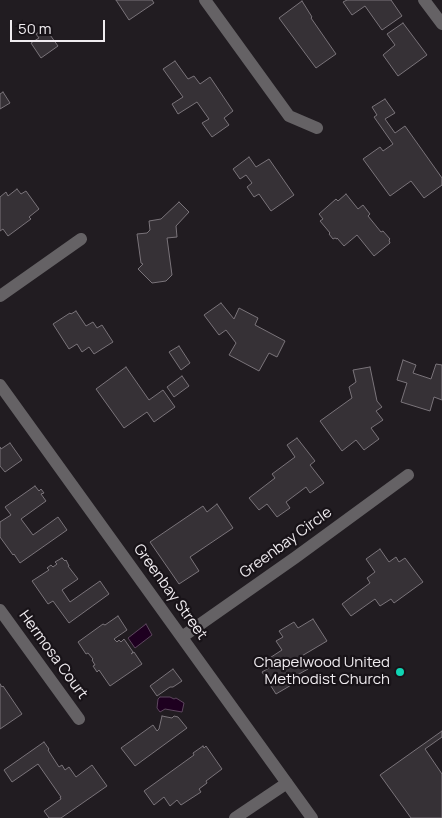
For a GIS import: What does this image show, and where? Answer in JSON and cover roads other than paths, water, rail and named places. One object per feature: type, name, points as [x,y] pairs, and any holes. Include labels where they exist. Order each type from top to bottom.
[{"type":"street","points":[[205,0],[289,116],[316,128]]},
{"type":"street","points":[[424,0],[442,24]]},
{"type":"street","points":[[0,296],[81,239]]},
{"type":"street","name":"Greenbay Street","points":[[0,385],[312,818]]},
{"type":"street","name":"Greenbay Circle","points":[[182,637],[408,475]]},
{"type":"street","name":"Hermosa Court","points":[[0,610],[79,719]]},
{"type":"street","points":[[235,818],[287,783]]},
{"type":"place","name":"Chapelwood United Methodist Church","points":[[400,672]]}]
